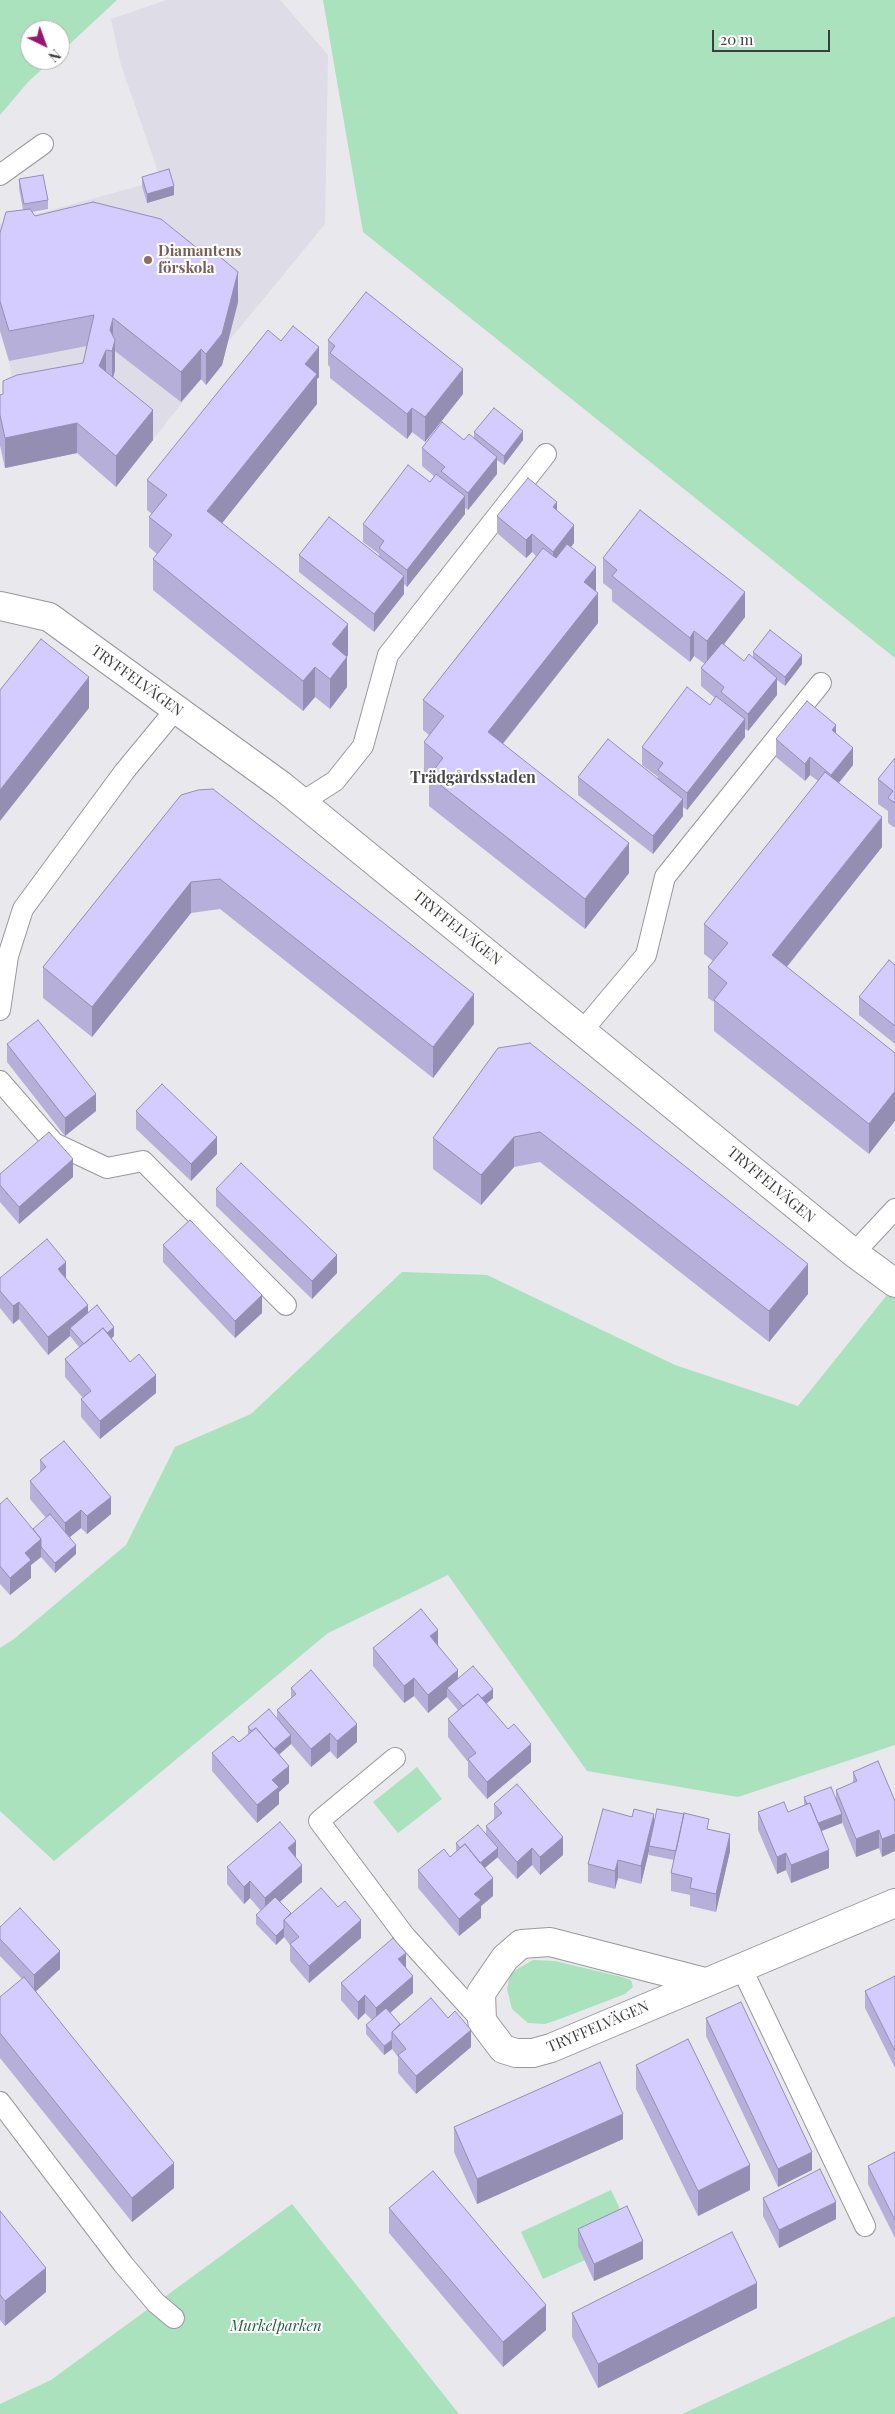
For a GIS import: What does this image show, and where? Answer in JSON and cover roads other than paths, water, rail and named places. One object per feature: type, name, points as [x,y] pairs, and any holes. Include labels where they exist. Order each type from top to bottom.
[{"type":"street","name":"TRYFFELVÄGEN","points":[[0,606],[49,617],[302,802],[583,1030],[854,1254],[895,1283]]},
{"type":"street","name":"TRYFFELVÄGEN","points":[[482,2021],[503,2049],[516,2053],[533,2053],[550,2048],[895,1903]]},
{"type":"street","points":[[482,2021],[481,1993],[505,1958],[521,1944],[550,1942],[705,1982]]},
{"type":"lane","points":[[0,175],[43,144]]},
{"type":"lane","points":[[302,802],[335,781],[363,746],[388,655],[546,454]]},
{"type":"lane","points":[[583,1030],[646,955],[666,877],[821,683]]},
{"type":"lane","points":[[0,1010],[8,956],[23,909],[124,772],[176,709]]},
{"type":"lane","points":[[0,1082],[54,1143],[106,1168],[143,1161],[286,1306]]},
{"type":"lane","points":[[854,1254],[895,1209]]},
{"type":"lane","points":[[395,1758],[319,1821],[405,1936],[482,2021]]},
{"type":"lane","points":[[742,1967],[865,2226]]},
{"type":"lane","points":[[0,2102],[123,2264],[156,2303],[174,2318]]},
{"type":"place","name":"Diamantens förskola","points":[[148,260]]},
{"type":"district","name":"Trädgårdsstaden","points":[[473,778]]},
{"type":"park label","name":"Murkelparken","points":[[276,2326]]}]
